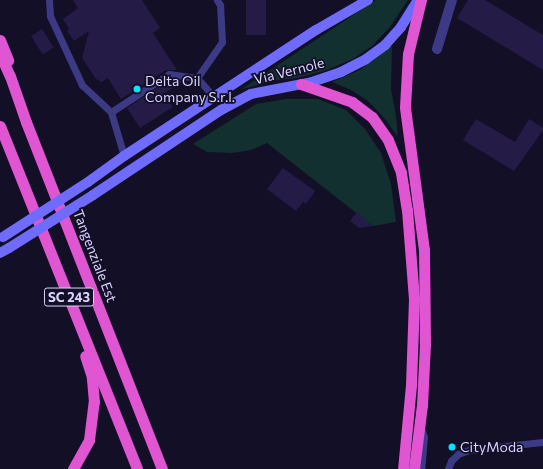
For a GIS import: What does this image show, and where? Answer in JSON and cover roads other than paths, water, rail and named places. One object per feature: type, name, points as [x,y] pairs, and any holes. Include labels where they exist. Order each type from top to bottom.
[{"type":"highway","points":[[414,469],[420,425],[425,344],[424,250],[405,107],[408,54],[421,0]]},
{"type":"highway","points":[[0,40],[8,59],[10,76]]},
{"type":"highway","name":"Tangenziale Est","points":[[0,54],[10,76],[29,129],[162,469]]},
{"type":"highway","points":[[301,84],[352,102],[372,117],[388,140],[401,173],[407,210],[414,299],[411,385],[403,469]]},
{"type":"highway","name":"SC 243","points":[[0,126],[137,469]]},
{"type":"highway","points":[[20,177],[24,198],[92,377],[94,402],[89,440],[74,469]]},
{"type":"main road","name":"Via Vernole","points":[[1,238],[88,182],[124,156],[316,30],[368,0]]},
{"type":"main road","name":"Via Vernole","points":[[0,253],[93,195],[227,107],[251,94],[312,82],[341,72],[366,59],[385,45],[401,27],[418,0]]},
{"type":"street","points":[[437,49],[452,0]]},
{"type":"lane","points":[[49,0],[50,16],[82,86],[111,112],[124,156]]},
{"type":"lane","points":[[197,78],[222,42],[220,4],[217,0]]},
{"type":"lane","points":[[111,112],[169,74],[197,78],[214,98]]},
{"type":"lane","points":[[420,425],[424,437],[421,469]]},
{"type":"lane","points":[[448,469],[451,461],[458,454],[469,450],[543,442]]},
{"type":"place","name":"Delta Oil Company S.r.l.","points":[[137,89]]},
{"type":"place","name":"CityModa","points":[[452,447]]}]
